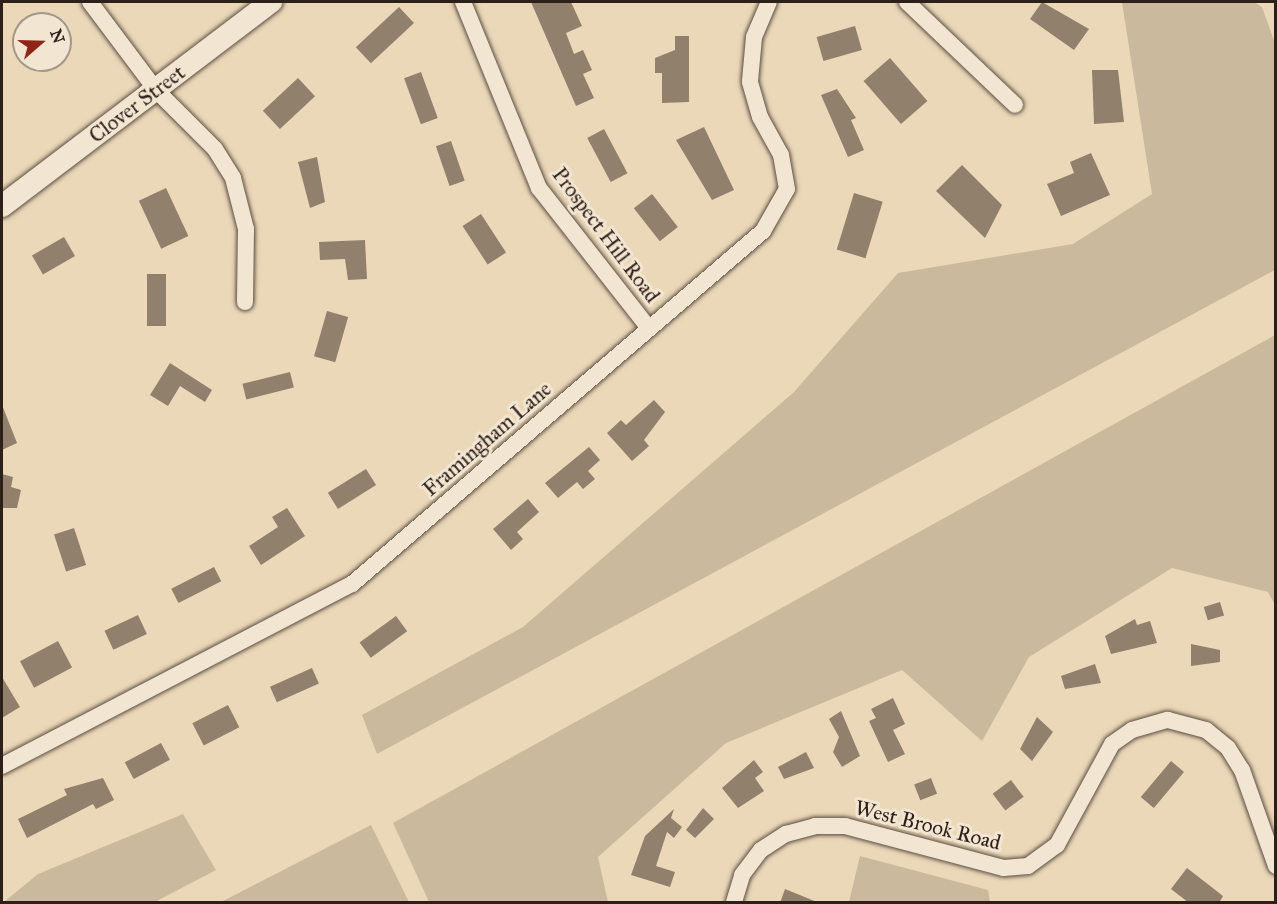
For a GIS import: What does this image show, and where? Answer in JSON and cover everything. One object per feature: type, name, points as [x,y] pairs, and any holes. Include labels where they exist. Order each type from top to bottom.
[{"type":"main road","name":"Clover Street","points":[[2,206],[271,2]]},
{"type":"street","points":[[90,2],[156,90],[202,133],[233,178],[246,229],[245,302]]},
{"type":"street","name":"Prospect Hill Road","points":[[463,2],[539,188],[648,327]]},
{"type":"street","name":"Framingham Lane","points":[[2,766],[352,584],[648,327],[750,243],[784,200],[785,168],[760,117],[750,81],[754,37],[769,2]]},
{"type":"street","points":[[907,2],[1015,105]]},
{"type":"street","name":"West Brook Road","points":[[734,903],[742,875],[761,850],[786,834],[815,826],[845,826],[1004,868],[1028,866],[1057,845],[1112,744],[1132,730],[1168,720],[1206,729],[1228,748],[1242,770],[1275,866]]},
{"type":"shaded area","points":[[1122,2],[1254,2],[1262,7],[1275,43],[1275,270],[377,754],[362,715],[523,627],[794,392],[898,273],[1073,244],[1152,194]]},
{"type":"shaded area","points":[[1275,335],[1275,605],[1268,592],[1172,568],[1029,657],[982,741],[902,670],[726,743],[598,857],[608,902],[429,902],[393,823]]},
{"type":"shaded area","points":[[183,814],[216,870],[155,902],[4,902],[38,874]]},
{"type":"shaded area","points":[[371,825],[409,902],[221,902]]},
{"type":"shaded area","points":[[860,856],[988,890],[990,902],[849,902]]},
{"type":"building","points":[[531,2],[571,2],[582,26],[566,33],[574,54],[583,50],[592,70],[583,74],[594,98],[576,106]]},
{"type":"building","points":[[1042,2],[1089,29],[1074,50],[1030,19]]},
{"type":"building","points":[[399,7],[414,23],[371,63],[356,47]]},
{"type":"building","points":[[855,26],[862,50],[823,61],[817,37]]},
{"type":"building","points":[[675,36],[689,36],[689,102],[662,103],[662,73],[655,73],[655,58],[675,50]]},
{"type":"building","points":[[890,58],[927,101],[901,124],[864,81]]},
{"type":"building","points":[[1092,70],[1118,70],[1124,122],[1094,124]]},
{"type":"building","points":[[421,72],[438,118],[421,124],[404,78]]},
{"type":"building","points":[[298,78],[315,96],[280,129],[263,111]]},
{"type":"building","points":[[837,89],[856,118],[851,120],[864,150],[848,157],[821,95]]},
{"type":"building","points":[[704,127],[734,190],[712,200],[676,140]]},
{"type":"building","points":[[604,129],[627,173],[611,182],[587,138]]},
{"type":"building","points":[[451,141],[465,181],[450,186],[436,146]]},
{"type":"building","points":[[1091,153],[1110,195],[1061,216],[1047,184],[1074,173],[1070,162]]},
{"type":"building","points":[[317,157],[325,202],[310,208],[298,162]]},
{"type":"building","points":[[962,165],[1002,205],[985,238],[936,191]]},
{"type":"building","points":[[166,188],[188,236],[161,249],[139,201]]},
{"type":"building","points":[[854,193],[883,202],[865,258],[837,249]]},
{"type":"building","points":[[652,194],[678,227],[660,241],[634,208]]},
{"type":"building","points":[[481,214],[506,253],[488,265],[463,226]]},
{"type":"building","points":[[64,237],[75,256],[43,275],[32,256]]},
{"type":"building","points":[[365,240],[367,279],[348,280],[345,259],[320,260],[319,242]]},
{"type":"building","points":[[147,274],[166,274],[166,326],[147,326]]},
{"type":"building","points":[[327,311],[348,317],[335,362],[314,356]]},
{"type":"building","points":[[170,363],[212,390],[205,402],[180,386],[168,406],[150,395]]},
{"type":"building","points":[[290,372],[294,388],[246,399],[242,384]]},
{"type":"building","points":[[654,400],[665,412],[644,440],[649,446],[632,461],[607,433],[621,420],[626,425]]},
{"type":"building","points":[[2,405],[17,443],[2,450]]},
{"type":"building","points":[[589,447],[600,460],[588,471],[595,479],[583,489],[577,482],[558,498],[545,483]]},
{"type":"building","points":[[366,469],[376,485],[338,509],[328,493]]},
{"type":"building","points":[[2,474],[13,477],[11,487],[21,490],[17,508],[2,508]]},
{"type":"building","points":[[528,499],[539,512],[517,532],[523,539],[511,550],[493,529]]},
{"type":"building","points":[[287,508],[305,536],[261,565],[249,546],[278,527],[272,517]]},
{"type":"building","points":[[74,528],[86,565],[66,572],[54,534]]},
{"type":"building","points":[[214,567],[221,581],[178,603],[171,589]]},
{"type":"building","points":[[1220,602],[1224,615],[1208,620],[1204,607]]},
{"type":"building","points":[[138,615],[147,634],[113,650],[104,631]]},
{"type":"building","points":[[396,616],[407,631],[371,658],[360,642]]},
{"type":"building","points":[[1135,619],[1137,625],[1150,621],[1157,643],[1111,654],[1105,636]]},
{"type":"building","points":[[58,641],[72,667],[34,688],[20,661]]},
{"type":"building","points":[[1191,644],[1220,650],[1220,662],[1191,666]]},
{"type":"building","points":[[1095,664],[1101,683],[1065,689],[1061,676]]},
{"type":"building","points":[[312,668],[319,684],[277,702],[270,687]]},
{"type":"building","points":[[2,677],[20,707],[2,718]]},
{"type":"building","points":[[893,698],[905,724],[893,730],[905,754],[888,762],[869,721],[876,718],[871,709]]},
{"type":"building","points":[[228,705],[239,727],[204,745],[192,723]]},
{"type":"building","points":[[841,711],[860,756],[842,767],[833,752],[839,737],[829,719]]},
{"type":"building","points":[[1037,717],[1053,732],[1032,761],[1020,749]]},
{"type":"building","points":[[161,743],[170,760],[134,779],[125,762]]},
{"type":"building","points":[[806,752],[814,768],[784,779],[778,767]]},
{"type":"building","points":[[754,760],[763,772],[755,778],[764,791],[738,808],[722,788]]},
{"type":"building","points":[[1171,761],[1184,772],[1154,808],[1141,797]]},
{"type":"building","points":[[103,778],[114,800],[96,809],[93,804],[27,838],[18,819],[67,795],[64,789]]},
{"type":"building","points":[[931,778],[937,794],[920,800],[914,784]]},
{"type":"building","points":[[1011,780],[1024,797],[1005,811],[993,794]]},
{"type":"building","points":[[703,808],[714,819],[695,838],[686,830]]},
{"type":"building","points":[[674,809],[671,818],[682,827],[674,838],[667,832],[656,866],[675,872],[670,887],[631,875],[645,836]]},
{"type":"building","points":[[1187,868],[1223,896],[1219,903],[1189,903],[1171,889]]},
{"type":"building","points":[[785,889],[817,902],[817,903],[780,903]]}]
